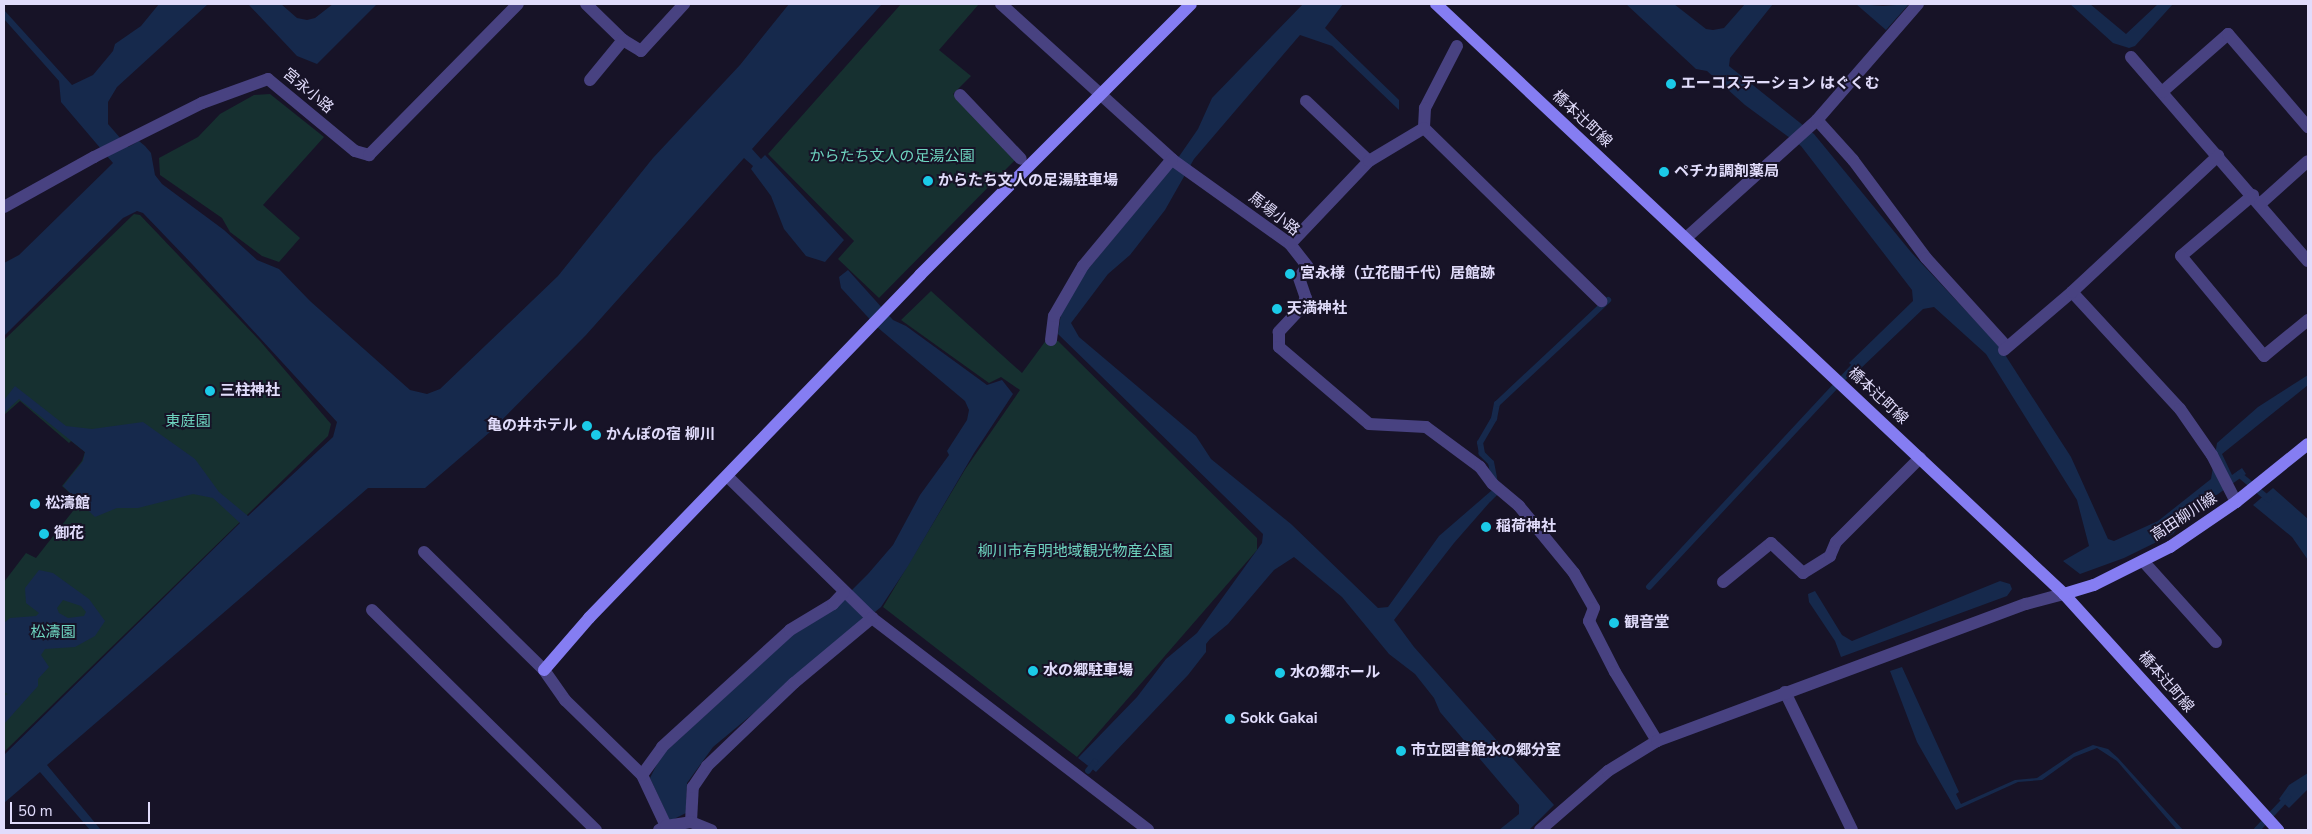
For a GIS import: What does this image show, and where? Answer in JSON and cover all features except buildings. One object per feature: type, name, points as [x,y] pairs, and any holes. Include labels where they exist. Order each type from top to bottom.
[{"type":"main road","points":[[544,670],[589,618],[871,326],[1191,4]]},
{"type":"main road","name":"橋本辻町線","points":[[1436,4],[2064,594],[2278,830]]},
{"type":"main road","name":"高田柳川線","points":[[2064,594],[2094,585],[2170,547],[2236,502],[2308,444]]},
{"type":"street","name":"宮永小路","points":[[4,207],[94,157],[202,103],[268,79],[355,151],[369,155],[518,4]]},
{"type":"street","points":[[586,4],[623,40],[641,51],[684,4]]},
{"type":"street","name":"馬場小路","points":[[1001,4],[1173,160],[1290,244],[1307,266],[1299,278],[1306,298],[1302,308],[1279,332],[1279,346],[1322,386],[1369,424],[1426,427],[1480,467],[1497,487],[1519,506],[1574,573],[1594,608],[1589,621],[1615,672],[1657,741]]},
{"type":"street","points":[[1686,238],[1813,124],[1918,4]]},
{"type":"street","points":[[2162,92],[2228,34],[2308,127]]},
{"type":"street","points":[[590,80],[623,40]]},
{"type":"street","points":[[1457,46],[1425,108],[1424,128],[1601,301]]},
{"type":"street","points":[[2131,57],[2308,260]]},
{"type":"street","points":[[960,95],[1021,159]]},
{"type":"street","points":[[1306,101],[1369,160]]},
{"type":"street","points":[[1813,124],[1853,160],[1926,258],[2006,348],[2072,292],[2218,156]]},
{"type":"street","points":[[1290,244],[1369,160],[1424,128]]},
{"type":"street","points":[[1051,340],[1054,316],[1083,266],[1173,160]]},
{"type":"street","points":[[2308,161],[2180,256],[2264,356],[2308,320]]},
{"type":"street","points":[[2072,292],[2180,409],[2212,455],[2236,502]]},
{"type":"street","points":[[1723,582],[1771,543],[1803,573],[1830,556],[1836,542],[1920,458]]},
{"type":"street","points":[[727,476],[872,618],[1148,830]]},
{"type":"street","points":[[424,552],[544,670],[565,700],[642,775],[663,828],[691,822],[711,830]]},
{"type":"street","points":[[2143,561],[2216,642]]},
{"type":"street","points":[[642,775],[662,747],[790,630],[833,604],[844,592]]},
{"type":"street","points":[[1540,830],[1608,771],[1657,741],[2026,604],[2064,594]]},
{"type":"street","points":[[372,610],[596,830]]},
{"type":"street","points":[[691,822],[693,787],[707,766],[794,683],[872,618]]},
{"type":"street","points":[[1785,692],[1852,830]]},
{"type":"green space","name":"からたち文人の足湯公園","points":[[901,4],[979,4],[939,50],[971,76],[953,94],[1016,159],[879,298],[838,259],[854,241],[768,154]]},
{"type":"green space","points":[[270,94],[324,137],[263,205],[300,238],[279,262],[262,256],[230,232],[222,218],[160,175],[159,158],[198,137],[220,114],[254,95]]},
{"type":"green space","name":"東庭園","points":[[134,214],[140,215],[260,341],[331,424],[328,436],[4,752],[4,582],[26,553],[36,558],[80,502],[62,486],[82,461],[85,452],[71,441],[69,443],[20,401],[4,415],[4,340]]},
{"type":"green space","name":"柳川市有明地域観光物産公園","points":[[931,291],[1022,373],[1047,339],[1058,341],[1257,538],[1257,550],[1077,757],[883,607],[966,468],[1020,390],[1001,377],[989,383],[901,320]]},
{"type":"water","points":[[159,4],[208,4],[117,87],[108,102],[108,124],[128,147],[139,141],[145,146],[151,153],[155,175],[162,184],[224,230],[257,260],[279,269],[310,301],[410,390],[427,394],[440,389],[558,276],[653,158],[740,65],[789,4],[882,4],[752,149],[761,159],[765,155],[844,240],[825,262],[806,256],[784,229],[771,196],[751,169],[753,166],[744,158],[586,335],[490,432],[425,488],[368,488],[47,765],[101,830],[90,830],[40,772],[4,803],[4,755],[240,523],[213,498],[193,494],[138,508],[117,508],[95,517],[63,486],[83,461],[85,452],[19,399],[4,413],[4,400],[15,386],[66,426],[92,429],[143,422],[195,459],[219,492],[248,516],[333,437],[337,422],[192,264],[143,213],[137,211],[123,218],[4,336],[4,263],[19,255],[113,163],[61,102],[59,81],[4,19],[4,10],[72,85],[93,75],[113,51],[115,44],[141,26]]},
{"type":"water","points":[[248,4],[281,4],[297,18],[307,20],[315,18],[333,4],[377,4],[317,64],[297,56]]},
{"type":"water","points":[[1303,4],[1343,4],[1325,28],[1399,100],[1399,110],[1332,46],[1300,35],[1194,159],[1165,210],[1130,255],[1108,274],[1071,323],[1079,337],[1196,436],[1211,459],[1291,524],[1378,608],[1388,607],[1439,536],[1491,491],[1496,495],[1454,543],[1394,620],[1414,647],[1554,805],[1529,830],[1499,830],[1519,814],[1519,805],[1440,712],[1434,698],[1415,674],[1389,654],[1342,597],[1294,557],[1274,570],[1228,624],[1210,639],[1206,644],[1206,652],[1188,675],[1096,772],[1078,758],[1137,697],[1166,659],[1197,633],[1262,543],[1263,534],[1058,334],[1061,313],[1084,274],[1169,171],[1198,129],[1212,98]]},
{"type":"water","points":[[1626,4],[1674,4],[1706,29],[1713,30],[1724,28],[1745,4],[1773,4],[1730,58],[1729,66],[1814,134],[1911,252],[2000,347],[2071,457],[2108,539],[2114,541],[2158,521],[2211,479],[2217,443],[2258,407],[2308,375],[2308,385],[2222,454],[2232,475],[2242,468],[2246,474],[2186,517],[2173,534],[2124,558],[2080,574],[2063,561],[2089,546],[2077,500],[1986,354],[1934,307],[1923,309],[1858,371],[1849,363],[1913,301],[1912,290],[1801,146],[1745,105],[1707,71],[1696,69]]},
{"type":"water","points":[[1856,4],[1883,6],[1909,4],[1886,30]]},
{"type":"water","points":[[2070,4],[2090,4],[2126,34],[2158,4],[2173,4],[2135,46],[2129,48],[2113,43]]},
{"type":"water","points":[[848,270],[893,320],[906,326],[987,385],[1002,380],[1013,394],[974,453],[908,566],[881,607],[713,747],[687,783],[686,813],[670,821],[650,778],[661,756],[790,637],[832,610],[868,574],[893,545],[920,495],[949,455],[947,451],[967,420],[969,410],[965,401],[877,327],[841,288],[839,277]]},
{"type":"water","points":[[2273,488],[2308,519],[2308,560],[2292,537],[2253,505]]},
{"type":"water","points":[[39,570],[53,573],[89,599],[105,621],[95,636],[75,647],[45,649],[41,655],[49,667],[38,679],[38,686],[4,724],[4,696],[8,694],[4,692],[4,623],[10,618],[36,616],[39,613],[26,603],[25,588]],"holes":[[[63,600],[81,606],[86,612],[84,616],[68,618],[59,613],[57,608]]]},
{"type":"water","points":[[2000,581],[2010,584],[2012,589],[2007,596],[1841,657],[1835,641],[1809,602],[1808,594],[1815,591],[1842,635],[1852,641]]},
{"type":"water","points":[[1902,667],[1959,792],[1956,794],[1961,804],[2015,780],[2037,778],[2074,753],[2093,745],[2108,749],[2118,758],[2183,830],[2177,830],[2117,761],[2097,748],[2074,757],[2042,780],[2018,782],[1956,810],[1917,742],[1890,671]]},
{"type":"water","points":[[2308,773],[2308,789],[2289,808],[2279,799],[2289,785]]},
{"type":"waterway","points":[[1489,499],[1494,494],[1495,483],[1491,463],[1482,454],[1480,443],[1494,419],[1497,404],[1608,300]]},
{"type":"waterway","points":[[1649,587],[1858,362]]},
{"type":"waterway","points":[[2239,474],[2269,499]]},
{"type":"waterway","points":[[1088,771],[1095,762]]},
{"type":"waterway","points":[[2257,830],[2288,797]]},
{"type":"place","name":"エーコステーション はぐくむ","points":[[1671,84]]},
{"type":"place","name":"ペチカ調剤薬局","points":[[1664,172]]},
{"type":"place","name":"からたち文人の足湯駐車場","points":[[928,181]]},
{"type":"place","name":"宮永様（立花誾千代）居館跡","points":[[1290,274]]},
{"type":"place","name":"天満神社","points":[[1277,309]]},
{"type":"place","name":"三柱神社","points":[[210,391]]},
{"type":"place","name":"亀の井ホテル","points":[[587,426]]},
{"type":"place","name":"かんぽの宿 柳川","points":[[596,435]]},
{"type":"place","name":"松濤館","points":[[35,504]]},
{"type":"place","name":"稲荷神社","points":[[1486,527]]},
{"type":"place","name":"御花","points":[[44,534]]},
{"type":"place","name":"観音堂","points":[[1614,623]]},
{"type":"place","name":"水の郷駐車場","points":[[1033,671]]},
{"type":"place","name":"水の郷ホール","points":[[1280,673]]},
{"type":"place","name":"Sokk Gakai","points":[[1230,719]]},
{"type":"place","name":"市立図書館水の郷分室","points":[[1401,751]]},
{"type":"park label","name":"松濤園","points":[[53,633]]}]
